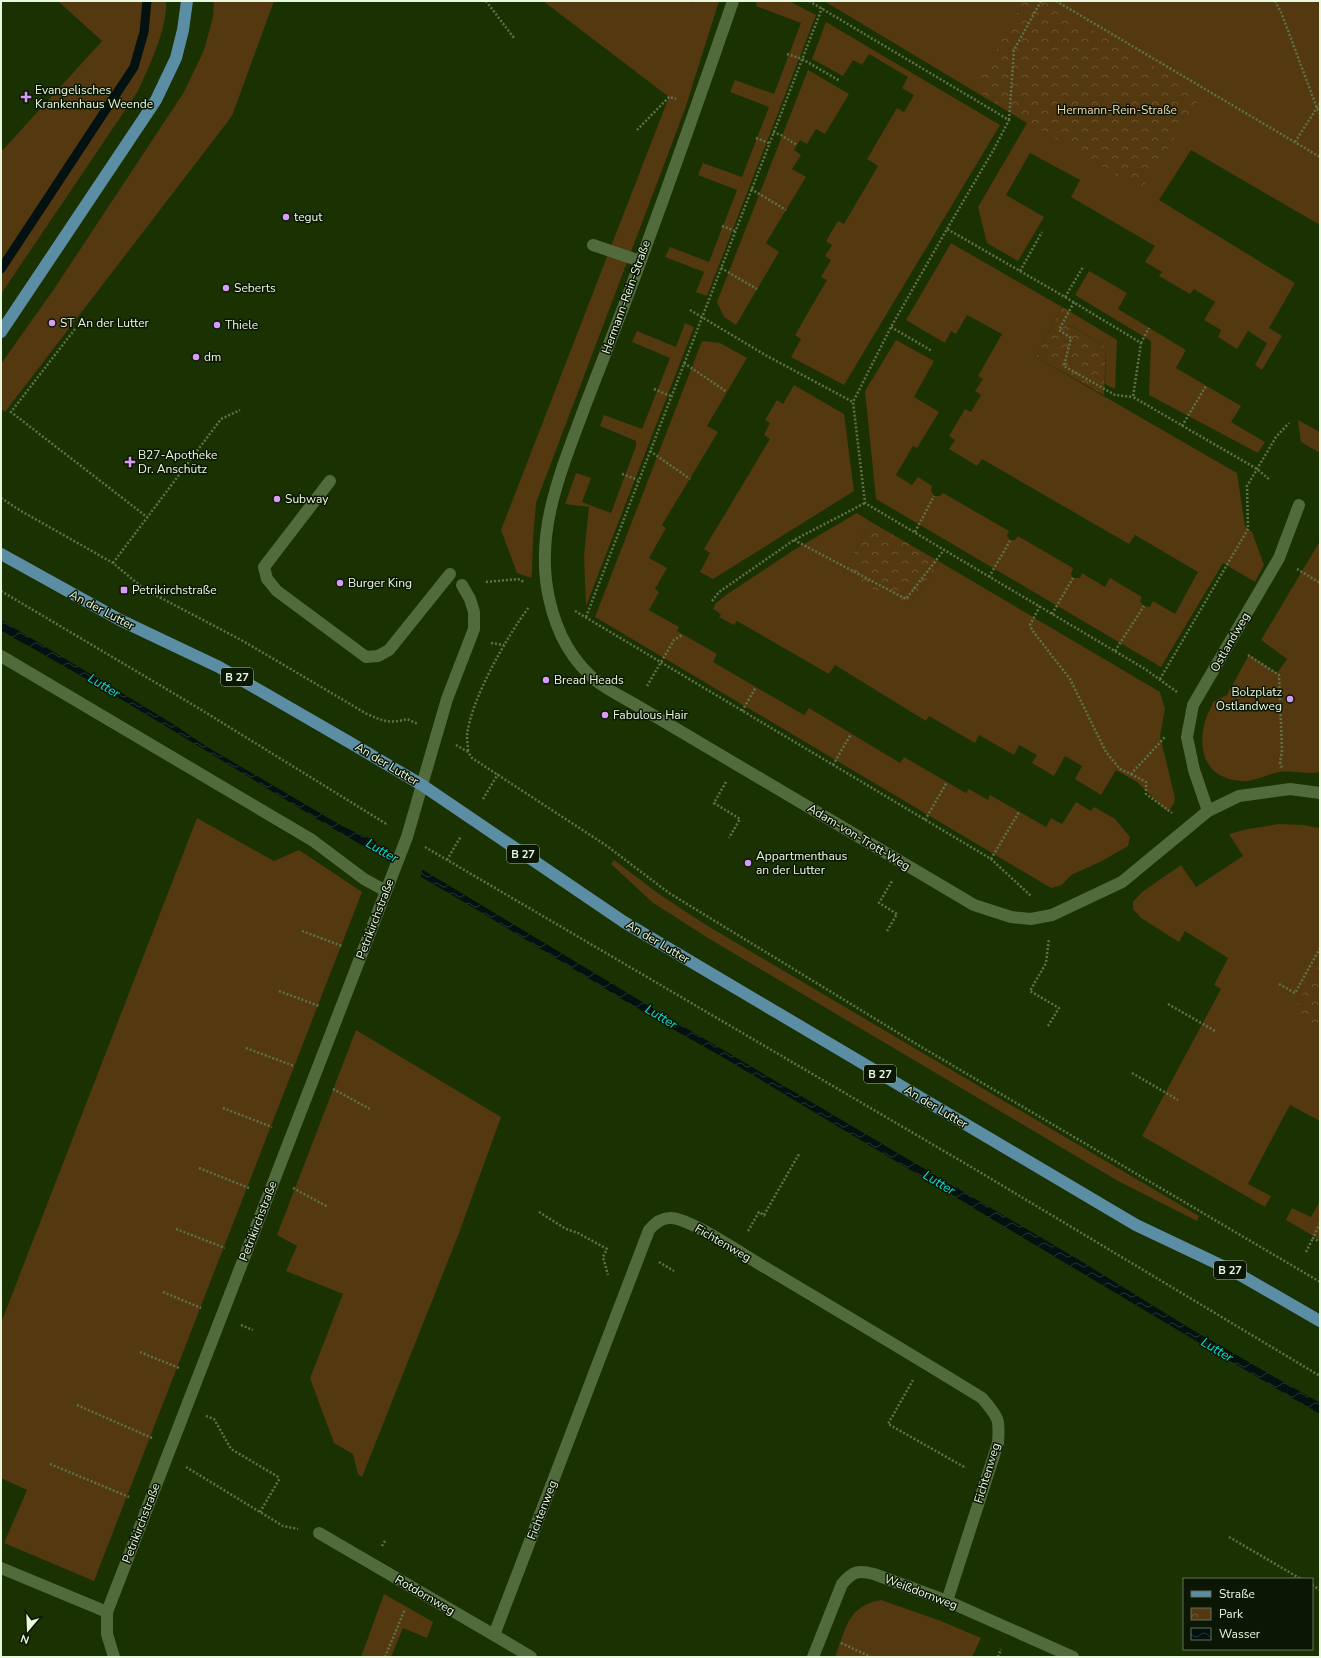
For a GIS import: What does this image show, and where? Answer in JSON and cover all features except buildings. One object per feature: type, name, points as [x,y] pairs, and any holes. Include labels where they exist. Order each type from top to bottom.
[{"type":"main road","points":[[1,332],[156,100],[176,58],[183,30],[187,1]]},
{"type":"main road","name":"An der Lutter","points":[[1,554],[120,620],[219,666],[422,786],[624,922],[1136,1225],[1235,1272],[1320,1321]]},
{"type":"street","name":"Hermann-Rein-Straße","points":[[549,598],[546,568],[547,519],[555,492],[568,453],[640,262],[733,1]]},
{"type":"street","points":[[593,245],[640,262]]},
{"type":"street","points":[[330,481],[264,566],[267,579],[277,591],[366,657],[378,656],[389,650],[450,574]]},
{"type":"street","name":"Ostlandweg","points":[[1208,811],[1194,770],[1187,737],[1193,705],[1279,558],[1299,505]]},
{"type":"street","name":"Petrikirchstraße","points":[[114,1657],[107,1634],[107,1612],[406,840],[447,699],[474,629],[474,612],[470,598],[462,584]]},
{"type":"street","name":"Adam-von-Trott-Weg","points":[[549,598],[556,622],[574,658],[586,672],[601,684],[974,905],[1011,917],[1031,918],[1052,915],[1122,882],[1208,811]]},
{"type":"street","points":[[1,656],[312,840],[364,879],[388,886]]},
{"type":"street","points":[[1208,811],[1238,796],[1290,789],[1320,793]]},
{"type":"street","name":"Fichtenweg","points":[[494,1635],[649,1230],[660,1220],[669,1218],[680,1220],[695,1226],[737,1251],[982,1398],[993,1411],[999,1424],[998,1443],[947,1601]]},
{"type":"street","name":"Rotdornweg","points":[[319,1532],[531,1657]]},
{"type":"street","points":[[1,1568],[107,1612]]},
{"type":"street","name":"Weißdornweg","points":[[813,1657],[842,1584],[850,1574],[862,1571],[947,1601],[1073,1657]]},
{"type":"path","points":[[486,1],[514,38]]},
{"type":"path","points":[[809,1],[1009,120]]},
{"type":"path","points":[[865,503],[853,402],[891,327],[994,149],[1009,120],[1014,50],[1041,1]]},
{"type":"path","points":[[1056,1],[1320,157]]},
{"type":"path","points":[[1275,1],[1281,12],[1316,108],[1320,114]]},
{"type":"path","points":[[586,617],[822,8]]},
{"type":"path","points":[[787,54],[802,59],[840,81]]},
{"type":"path","points":[[637,130],[670,97],[696,104]]},
{"type":"path","points":[[1295,142],[1320,103]]},
{"type":"path","points":[[773,132],[781,135],[796,145]]},
{"type":"path","points":[[756,138],[769,143]]},
{"type":"path","points":[[752,189],[786,210]]},
{"type":"path","points":[[722,226],[735,231]]},
{"type":"path","points":[[947,229],[1074,302],[1141,343]]},
{"type":"path","points":[[1020,271],[1042,232]]},
{"type":"path","points":[[1065,297],[1083,267]]},
{"type":"path","points":[[721,268],[757,289]]},
{"type":"path","points":[[1074,302],[1059,330],[1071,338],[1064,366],[1115,395],[1133,397],[1257,469],[1270,480]]},
{"type":"path","points":[[690,310],[767,356],[853,402]]},
{"type":"path","points":[[891,327],[932,351]]},
{"type":"path","points":[[1133,397],[1141,343],[1149,328]]},
{"type":"path","points":[[75,329],[11,412],[147,517]]},
{"type":"path","points":[[684,363],[727,392]]},
{"type":"path","points":[[1182,426],[1206,386]]},
{"type":"path","points":[[654,390],[671,396]]},
{"type":"path","points":[[113,563],[221,418],[240,410]]},
{"type":"path","points":[[1160,679],[1248,529],[1247,486],[1276,437],[1288,424]]},
{"type":"path","points":[[650,451],[690,479]]},
{"type":"path","points":[[622,474],[638,480]]},
{"type":"path","points":[[915,532],[934,496]]},
{"type":"path","points":[[1,498],[21,511],[113,563],[144,589],[243,641],[367,714],[381,720],[395,722],[407,718],[468,752],[472,758],[607,846],[668,893],[923,1048],[1320,1282]]},
{"type":"path","points":[[865,503],[1040,606],[1160,679],[1193,705]]},
{"type":"path","points":[[712,601],[719,592],[794,540],[865,503]]},
{"type":"path","points":[[794,540],[906,599],[944,550]]},
{"type":"path","points":[[990,577],[1010,540]]},
{"type":"path","points":[[1279,558],[1320,583]]},
{"type":"path","points":[[1052,614],[1073,578]]},
{"type":"path","points":[[462,584],[518,579]]},
{"type":"path","points":[[1,591],[200,709],[406,840],[978,1171],[1320,1376]]},
{"type":"path","points":[[468,752],[467,736],[478,697],[504,645],[540,592],[586,617],[991,859],[1052,915]]},
{"type":"path","points":[[1040,606],[1030,625],[1032,630],[1070,679],[1106,752],[1120,769],[1146,782],[1146,794],[1190,826]]},
{"type":"path","points":[[1115,652],[1144,606]]},
{"type":"path","points":[[636,705],[674,640],[682,634]]},
{"type":"path","points":[[1230,643],[1279,675],[1282,751],[1280,762],[1290,789]]},
{"type":"path","points":[[742,711],[756,687]]},
{"type":"path","points":[[833,765],[852,734]]},
{"type":"path","points":[[1131,774],[1165,737],[1187,737]]},
{"type":"path","points":[[728,780],[714,803],[740,819],[729,838]]},
{"type":"path","points":[[925,820],[947,782]]},
{"type":"path","points":[[991,859],[1019,812]]},
{"type":"path","points":[[887,931],[897,914],[879,903],[894,878]]},
{"type":"path","points":[[302,931],[361,954]]},
{"type":"path","points":[[1279,984],[1295,993],[1320,949]]},
{"type":"path","points":[[1046,963],[1030,991],[1059,1008],[1048,1026]]},
{"type":"path","points":[[279,991],[338,1014]]},
{"type":"path","points":[[1168,1004],[1215,1032]]},
{"type":"path","points":[[1132,1073],[1178,1100]]},
{"type":"path","points":[[223,1108],[292,1134]]},
{"type":"path","points":[[737,1251],[759,1212],[764,1215],[799,1154]]},
{"type":"path","points":[[200,1168],[268,1195]]},
{"type":"path","points":[[274,1181],[294,1189],[328,1207]]},
{"type":"path","points":[[539,1212],[566,1229],[578,1233],[607,1249],[604,1257],[611,1285],[625,1292]]},
{"type":"path","points":[[1306,1252],[1320,1223]]},
{"type":"path","points":[[176,1229],[244,1256]]},
{"type":"path","points":[[1313,1238],[1320,1242]]},
{"type":"path","points":[[140,1352],[198,1376]]},
{"type":"path","points":[[924,1363],[888,1424],[986,1479]]},
{"type":"path","points":[[77,1405],[169,1450],[283,1526],[319,1532]]},
{"type":"path","points":[[185,1409],[214,1419],[231,1450],[280,1478],[260,1512]]},
{"type":"path","points":[[50,1464],[148,1505]]},
{"type":"path","points":[[1229,1537],[1299,1578]]},
{"type":"path","points":[[385,1657],[413,1588]]},
{"type":"path","points":[[822,1635],[871,1657]]},
{"type":"green space","points":[[58,1],[166,1],[166,11],[157,47],[138,91],[1,294],[1,152],[102,41]]},
{"type":"green space","points":[[214,1],[274,1],[232,116],[5,412],[1,409],[1,364],[54,289],[184,92],[204,50],[213,17]]},
{"type":"green space","points":[[543,1],[689,1],[694,3],[694,1],[719,1],[685,109],[536,503],[531,578],[517,573],[501,530],[669,97]]},
{"type":"green space","points":[[757,1],[789,1],[816,15],[707,296],[696,292],[704,272],[665,257],[670,247],[709,262],[737,190],[698,175],[703,163],[742,177],[769,107],[730,92],[735,80],[774,94],[801,23],[756,6]]},
{"type":"green space","points":[[824,1],[1320,1],[1320,225],[1191,150],[1159,200],[1295,283],[1269,328],[1282,336],[1262,370],[1255,365],[1267,343],[1248,331],[1237,349],[1218,337],[1221,330],[1204,320],[1215,302],[1194,289],[1190,294],[1159,276],[1162,272],[1145,262],[1155,246],[1071,197],[1080,180],[1030,153],[1006,195],[1044,217],[1018,261],[987,243],[978,207],[1027,123]]},
{"type":"green space","name":"Hermann-Rein-Straße","points":[[1024,1],[1042,1],[1202,94],[1141,190],[983,95],[978,83]]},
{"type":"green space","points":[[826,22],[1000,125],[844,385],[791,357],[801,339],[795,335],[827,280],[821,277],[831,260],[825,256],[832,245],[826,241],[838,221],[844,224],[878,166],[867,159],[897,108],[904,112],[914,95],[902,88],[908,77],[869,54],[862,65],[853,60],[843,76],[812,59]]},
{"type":"green space","points":[[808,70],[849,94],[825,134],[816,129],[807,144],[800,140],[794,150],[801,155],[792,169],[806,177],[766,243],[779,252],[736,325],[724,317],[717,302]]},
{"type":"green space","points":[[951,243],[1062,307],[1036,357],[1237,473],[1245,526],[1252,532],[1264,565],[1255,582],[1223,563],[1161,667],[876,499],[865,391],[896,340],[934,361],[914,397],[939,412],[917,448],[913,446],[896,475],[912,485],[918,477],[932,486],[931,491],[934,496],[940,496],[943,493],[1009,531],[1007,536],[1010,540],[1015,540],[1018,536],[1073,568],[1071,574],[1073,578],[1080,578],[1082,573],[1105,587],[1110,578],[1142,597],[1140,601],[1144,606],[1150,607],[1153,601],[1175,614],[1198,572],[1135,535],[1129,544],[982,459],[977,466],[949,449],[955,440],[949,436],[965,409],[971,412],[981,395],[975,391],[983,379],[978,376],[1002,334],[967,315],[956,334],[951,331],[945,343],[906,320]]},
{"type":"green space","points":[[1089,271],[1127,293],[1118,309],[1186,350],[1176,368],[1241,406],[1231,422],[1265,442],[1258,453],[1149,395],[1151,341],[1075,295]]},
{"type":"green space","points":[[1062,307],[1074,314],[1069,325],[1106,347],[1104,395],[1036,357]]},
{"type":"green space","points":[[1074,314],[1117,340],[1115,389],[1105,384],[1106,347],[1068,324]]},
{"type":"green space","points":[[685,323],[694,327],[586,606],[584,556],[589,507],[565,504],[576,473],[591,478],[582,502],[611,513],[636,446],[636,441],[600,426],[604,415],[642,429],[670,358],[632,342],[637,331],[676,347]]},
{"type":"green space","points":[[702,341],[720,343],[747,358],[707,426],[718,432],[662,525],[666,528],[649,558],[667,568],[655,589],[659,592],[649,610],[679,627],[677,631],[717,654],[713,662],[804,715],[809,708],[900,763],[904,757],[966,793],[969,789],[988,800],[990,795],[1046,827],[1051,818],[1062,824],[1076,802],[1091,811],[1094,807],[1115,819],[1130,837],[1128,846],[1100,862],[1071,875],[1062,885],[1051,888],[595,617]]},
{"type":"green space","points":[[794,385],[844,414],[854,491],[713,579],[700,572],[710,553],[704,549],[770,439],[764,435],[770,423],[765,420],[777,400],[783,404]]},
{"type":"green space","points":[[1298,420],[1320,432],[1320,453],[1301,442]]},
{"type":"green space","points":[[857,513],[871,522],[843,572],[910,603],[940,562],[1160,692],[1165,709],[1160,736],[1175,798],[1174,803],[1168,812],[1137,782],[1116,770],[1101,795],[1075,779],[1082,766],[1065,756],[1054,776],[1032,763],[1037,755],[1019,745],[1014,755],[979,735],[975,743],[929,716],[926,721],[835,665],[829,674],[737,621],[734,625],[719,617],[721,614],[713,609],[716,603],[726,595],[794,550]]},
{"type":"green space","points":[[871,522],[940,562],[910,603],[894,601],[843,572]]},
{"type":"green space","points":[[1320,541],[1320,772],[1280,772],[1246,781],[1229,779],[1219,775],[1207,762],[1202,743],[1205,721],[1213,702],[1227,695],[1249,655],[1277,673],[1287,659],[1261,640]]},
{"type":"green space","points":[[197,818],[274,861],[299,850],[362,892],[94,1581],[4,1543],[27,1490],[1,1478],[1,1323]]},
{"type":"green space","points":[[1279,824],[1304,825],[1320,828],[1320,1121],[1290,1105],[1248,1184],[1271,1196],[1265,1207],[1142,1136],[1221,989],[1214,985],[1228,958],[1185,931],[1179,942],[1141,918],[1133,909],[1133,902],[1142,892],[1181,865],[1196,887],[1243,856],[1229,834]]},
{"type":"green space","points":[[614,860],[659,894],[706,925],[1199,1216],[1197,1221],[1118,1181],[708,938],[652,902],[611,864]]},
{"type":"green space","points":[[1320,963],[1320,1031],[1291,1015]]},
{"type":"green space","points":[[356,1030],[501,1117],[459,1233],[362,1477],[358,1474],[353,1454],[334,1443],[310,1378],[343,1294],[286,1271],[297,1246],[277,1235]]},
{"type":"green space","points":[[1320,1201],[1320,1240],[1286,1220],[1292,1208],[1311,1217]]},
{"type":"green space","points":[[384,1594],[433,1622],[427,1638],[403,1628],[391,1657],[361,1657]]},
{"type":"green space","points":[[881,1600],[941,1621],[981,1638],[972,1657],[835,1657],[845,1628],[854,1613],[870,1603]]},
{"type":"water","name":"Lutter","points":[[1,620],[173,724],[204,745],[342,826],[375,841],[669,1018],[1084,1263],[1191,1329],[1320,1403],[1320,1414],[1098,1283],[731,1062],[635,1007],[462,901],[344,835],[126,702],[1,631]]},
{"type":"pier","points":[[377,840],[423,868],[420,879],[373,852]]},
{"type":"waterway","points":[[1,269],[134,67],[144,32],[147,1]]},
{"type":"place","name":"Evangelisches Krankenhaus Weende","points":[[26,97]]},
{"type":"place","name":"tegut","points":[[286,217]]},
{"type":"place","name":"Seberts","points":[[226,288]]},
{"type":"place","name":"ST An der Lutter","points":[[52,323]]},
{"type":"place","name":"Thiele","points":[[217,325]]},
{"type":"place","name":"dm","points":[[196,357]]},
{"type":"place","name":"B27-Apotheke Dr. Anschütz","points":[[130,462]]},
{"type":"place","name":"Subway","points":[[277,499]]},
{"type":"place","name":"Burger King","points":[[340,583]]},
{"type":"place","name":"Petrikirchstraße","points":[[124,590]]},
{"type":"place","name":"Bread Heads","points":[[546,680]]},
{"type":"place","name":"Bolzplatz Ostlandweg","points":[[1290,699]]},
{"type":"place","name":"Fabulous Hair","points":[[605,715]]},
{"type":"place","name":"Appartmenthaus an der Lutter","points":[[748,863]]}]
